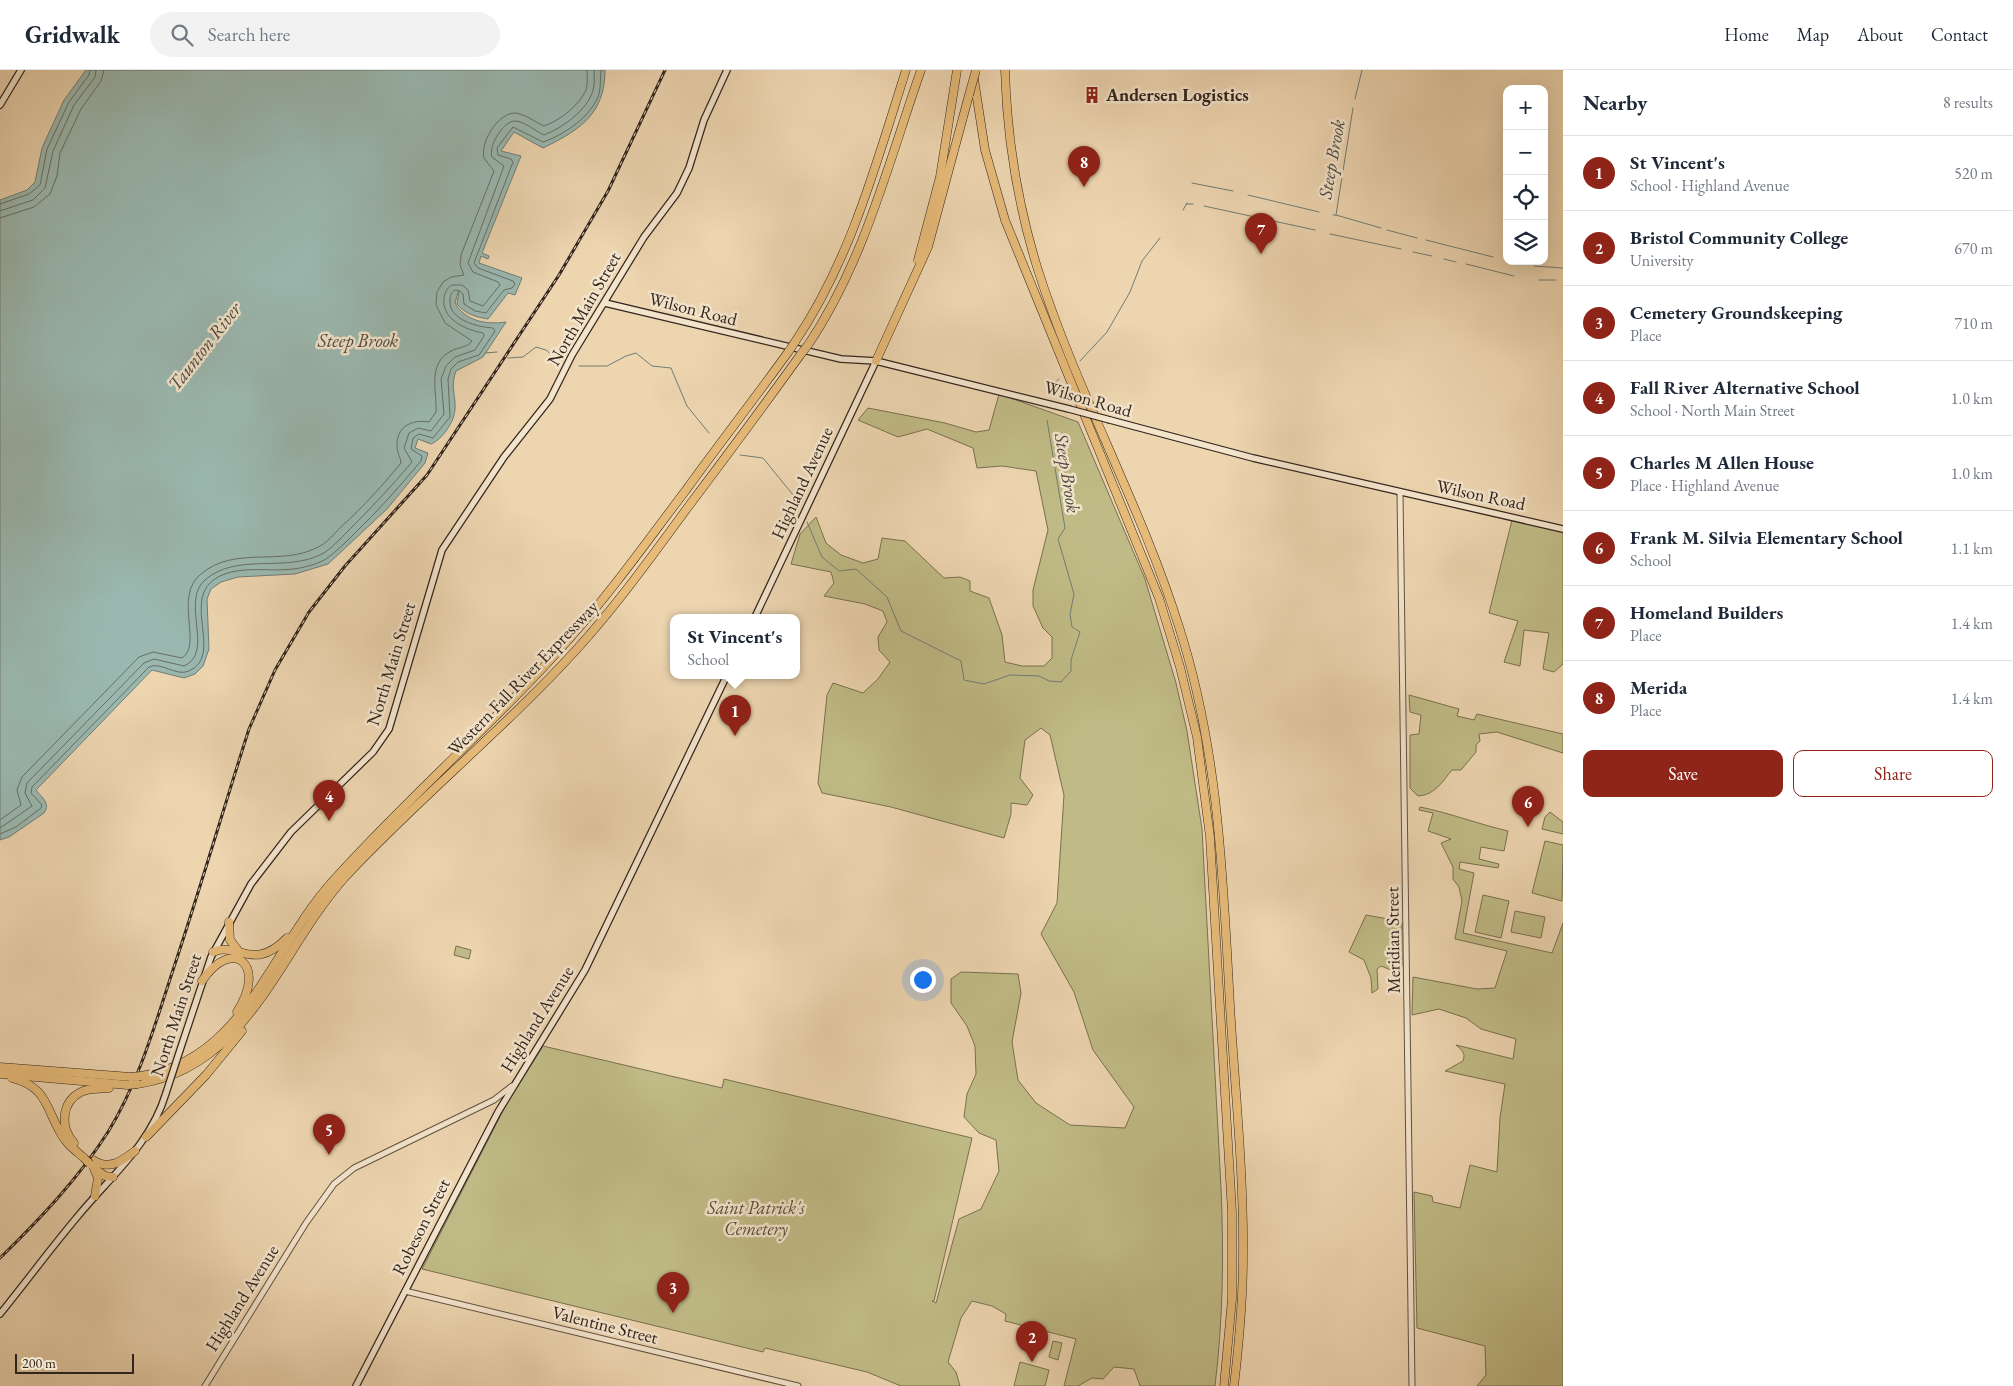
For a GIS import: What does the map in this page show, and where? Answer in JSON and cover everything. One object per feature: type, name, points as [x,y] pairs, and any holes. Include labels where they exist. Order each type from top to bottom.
[{"type":"highway","name":"Western Fall River Expressway","points":[[0,1066],[133,1083],[180,1065],[210,1046],[240,1015],[307,915],[343,870],[579,628],[624,573],[789,351],[828,287],[849,241],[906,70]]},
{"type":"highway","name":"Western Fall River Expressway","points":[[0,1075],[133,1083],[162,1079],[189,1069],[218,1049],[238,1029],[318,911],[346,877],[527,701],[596,627],[645,565],[808,345],[837,296],[861,244],[921,70]]},
{"type":"highway","points":[[911,286],[940,177],[957,70]]},
{"type":"highway","points":[[876,361],[911,286],[934,226],[974,70]]},
{"type":"highway","points":[[974,70],[982,136],[1000,206],[1015,247],[1159,598],[1178,660],[1197,737],[1210,844],[1232,1212],[1232,1299],[1224,1386]]},
{"type":"highway","points":[[1005,70],[1013,161],[1035,259],[1053,313],[1170,600],[1193,676],[1211,761],[1220,840],[1242,1207],[1242,1301],[1234,1386]]},
{"type":"highway","points":[[213,952],[221,949],[244,955],[261,955],[275,949],[288,938],[307,915]]},
{"type":"highway","points":[[229,922],[230,943],[244,955]]},
{"type":"highway","points":[[210,1046],[239,1009],[250,986],[248,968],[236,959],[213,952]]},
{"type":"highway","points":[[202,981],[218,963],[227,959],[236,959]]},
{"type":"highway","points":[[146,1136],[221,1059],[246,1025],[262,995]]},
{"type":"highway","points":[[0,1075],[22,1081],[37,1090],[46,1101],[63,1137],[89,1160],[102,1165],[112,1165],[135,1151]]},
{"type":"highway","points":[[113,1177],[105,1176],[70,1139],[65,1129],[64,1114],[68,1104],[77,1094],[86,1090],[133,1083]]},
{"type":"highway","points":[[89,1160],[98,1178],[95,1196]]},
{"type":"main road","points":[[0,105],[21,70]]},
{"type":"main road","name":"North Main Street","points":[[0,1314],[95,1196],[135,1151],[158,1116],[213,952],[229,922],[276,849],[356,769],[385,736],[394,718],[442,550],[504,457],[550,399],[572,356],[644,237],[683,182],[702,127],[727,70]]},
{"type":"main road","name":"Wilson Road","points":[[605,303],[841,359],[876,361],[1069,409],[1192,443],[1400,493],[1563,529]]},
{"type":"main road","name":"Highland Avenue","points":[[756,614],[876,361]]},
{"type":"main road","name":"Highland Avenue","points":[[514,1083],[586,970],[725,679]]},
{"type":"main road","name":"Robeson Street","points":[[356,1386],[514,1083]]},
{"type":"street","name":"Meridian Street","points":[[1400,493],[1412,1386]]},
{"type":"street","name":"Highland Avenue","points":[[205,1386],[306,1223],[334,1184],[354,1168],[494,1100],[514,1083]]},
{"type":"street","name":"Valentine Street","points":[[405,1292],[798,1386]]},
{"type":"green space","name":"Saint Patrick's Cemetery","points":[[999,394],[1078,422],[1145,579],[1176,683],[1187,731],[1202,829],[1221,1188],[1222,1287],[1215,1386],[1140,1386],[1134,1369],[1114,1367],[1103,1379],[1092,1378],[1078,1386],[1064,1386],[1076,1339],[1005,1321],[1006,1314],[992,1306],[972,1301],[961,1318],[948,1362],[956,1372],[960,1386],[901,1386],[867,1372],[765,1348],[763,1352],[422,1269],[506,1105],[543,1046],[722,1088],[724,1079],[972,1138],[934,1301],[932,1301],[936,1303],[959,1219],[981,1209],[999,1171],[996,1140],[979,1133],[964,1117],[967,1094],[976,1074],[975,1046],[967,1026],[951,1003],[951,979],[961,972],[1018,974],[1021,993],[1012,1042],[1018,1080],[1036,1103],[1070,1125],[1125,1128],[1134,1107],[1093,1050],[1074,992],[1041,934],[1057,903],[1064,795],[1050,735],[1041,728],[1025,740],[1020,778],[1033,795],[1027,805],[1011,803],[1011,814],[1004,838],[891,807],[822,793],[818,783],[827,695],[833,683],[863,693],[878,679],[890,662],[879,650],[878,637],[887,622],[883,611],[865,604],[824,596],[834,583],[831,572],[791,564],[800,534],[816,517],[826,543],[841,555],[863,563],[878,559],[882,538],[905,541],[944,578],[960,577],[970,581],[970,591],[989,598],[1002,635],[1005,662],[1022,666],[1044,666],[1052,658],[1052,637],[1043,628],[1033,606],[1033,590],[1048,530],[1036,471],[1002,466],[977,468],[973,448],[927,429],[898,437],[858,420],[868,408],[945,423],[976,432],[989,430]]},
{"type":"green space","points":[[1512,520],[1563,532],[1563,664],[1554,672],[1543,669],[1549,633],[1524,630],[1520,666],[1504,662],[1518,621],[1489,613]]},
{"type":"green space","points":[[1409,695],[1459,709],[1457,716],[1474,720],[1477,714],[1563,734],[1563,753],[1497,732],[1479,734],[1480,741],[1476,745],[1476,752],[1461,770],[1452,770],[1434,790],[1418,796],[1410,788],[1410,735],[1419,734],[1421,715],[1410,712]]},
{"type":"green space","points":[[1420,807],[1508,831],[1504,851],[1481,847],[1479,859],[1499,864],[1498,868],[1460,862],[1459,869],[1474,873],[1463,933],[1552,953],[1563,923],[1563,1386],[1477,1386],[1486,1375],[1485,1346],[1417,1328],[1414,1192],[1432,1196],[1433,1202],[1460,1208],[1470,1165],[1497,1172],[1500,1118],[1505,1084],[1445,1071],[1463,1061],[1463,1052],[1456,1045],[1513,1059],[1516,1039],[1481,1029],[1466,1018],[1439,1009],[1412,1015],[1413,977],[1477,989],[1495,988],[1507,951],[1455,939],[1462,901],[1459,887],[1453,879],[1453,867],[1441,843],[1451,839],[1428,831],[1433,813],[1419,810]]},
{"type":"green space","points":[[1550,812],[1563,822],[1563,834],[1542,829],[1545,817]]},
{"type":"green space","points":[[1545,841],[1563,845],[1562,901],[1532,893]]},
{"type":"green space","points":[[1483,895],[1509,901],[1501,938],[1475,932]]},
{"type":"green space","points":[[1515,911],[1545,917],[1541,938],[1511,932]]},
{"type":"green space","points":[[1366,915],[1399,921],[1402,924],[1402,966],[1392,966],[1391,970],[1381,966],[1377,969],[1378,989],[1372,993],[1371,978],[1364,960],[1349,952]]},
{"type":"green space","points":[[456,946],[471,950],[469,959],[454,955]]},
{"type":"green space","points":[[1053,1341],[1062,1343],[1058,1360],[1049,1357]]},
{"type":"green space","points":[[1020,1362],[1049,1370],[1045,1386],[1014,1386]]},
{"type":"water","name":"Taunton River","points":[[86,70],[605,70],[601,98],[588,119],[579,127],[543,148],[514,132],[501,151],[521,156],[482,253],[489,256],[488,259],[481,256],[479,263],[522,278],[515,295],[508,293],[488,319],[471,314],[460,307],[457,304],[458,292],[455,303],[470,318],[491,323],[506,322],[483,357],[456,371],[453,386],[455,407],[452,422],[443,435],[431,444],[418,439],[415,448],[428,453],[425,463],[387,509],[328,564],[295,574],[238,577],[221,582],[211,589],[207,599],[209,649],[203,666],[195,674],[184,678],[152,670],[36,790],[46,803],[47,806],[44,813],[9,837],[0,840],[0,200],[27,190],[35,182],[42,148],[64,100]]},
{"type":"waterway","name":"Steep Brook","points":[[1355,99],[1362,70]]},
{"type":"waterway","name":"Steep Brook","points":[[1333,215],[1336,215],[1353,108]]},
{"type":"waterway","name":"Steep Brook","points":[[1192,183],[1233,191]]},
{"type":"waterway","name":"Steep Brook","points":[[1248,195],[1319,212]]},
{"type":"waterway","name":"Steep Brook","points":[[1183,210],[1187,203]]},
{"type":"waterway","name":"Steep Brook","points":[[1186,204],[1193,204]]},
{"type":"waterway","points":[[1204,206],[1315,230]]},
{"type":"waterway","points":[[1336,215],[1381,228]]},
{"type":"waterway","points":[[1387,230],[1417,238]]},
{"type":"waterway","points":[[1330,234],[1401,249]]},
{"type":"waterway","name":"Steep Brook","points":[[1080,361],[1107,332],[1130,292],[1142,261],[1160,238]]},
{"type":"waterway","points":[[1426,240],[1493,257]]},
{"type":"waterway","points":[[1413,252],[1432,256]]},
{"type":"waterway","points":[[1444,259],[1456,262]]},
{"type":"waterway","points":[[1466,264],[1514,276]]},
{"type":"waterway","points":[[1534,266],[1563,268]]},
{"type":"waterway","points":[[1539,280],[1556,280]]},
{"type":"waterway","name":"Steep Brook","points":[[508,358],[523,357],[536,347],[546,350],[560,362]]},
{"type":"waterway","name":"Steep Brook","points":[[485,353],[497,352]]},
{"type":"waterway","name":"Steep Brook","points":[[579,366],[607,366],[636,353],[652,366],[671,368],[687,406],[709,433]]},
{"type":"waterway","name":"Steep Brook","points":[[1048,388],[1059,379]]},
{"type":"waterway","name":"Steep Brook","points":[[807,522],[822,557],[839,571],[856,569],[887,597],[901,631],[961,661],[964,680],[984,684],[1010,675],[1039,676],[1049,681],[1061,682],[1071,671],[1071,660],[1080,632],[1072,627],[1070,614],[1074,594],[1058,539],[1065,528],[1047,420]]},
{"type":"waterway","name":"Steep Brook","points":[[740,455],[763,458],[798,501]]},
{"type":"railway","points":[[0,1258],[44,1213],[84,1166],[108,1132],[129,1092],[161,1007],[249,729],[275,670],[309,612],[345,566],[427,475],[559,275],[608,191],[665,70]]},
{"type":"place","name":"Andersen Logistics","points":[[1092,95]]},
{"type":"place","name":"Merida","points":[[1084,187]]},
{"type":"place","name":"Homeland Builders","points":[[1261,254]]},
{"type":"place","name":"St Vincent's","points":[[735,736]]},
{"type":"place","name":"Fall River Alternative School","points":[[329,821]]},
{"type":"place","name":"Frank M. Silvia Elementary School","points":[[1528,827]]},
{"type":"place","name":"Charles M Allen House","points":[[329,1155]]},
{"type":"place","name":"Cemetery Groundskeeping","points":[[673,1313]]},
{"type":"place","name":"Bristol Community College","points":[[1032,1362]]}]
